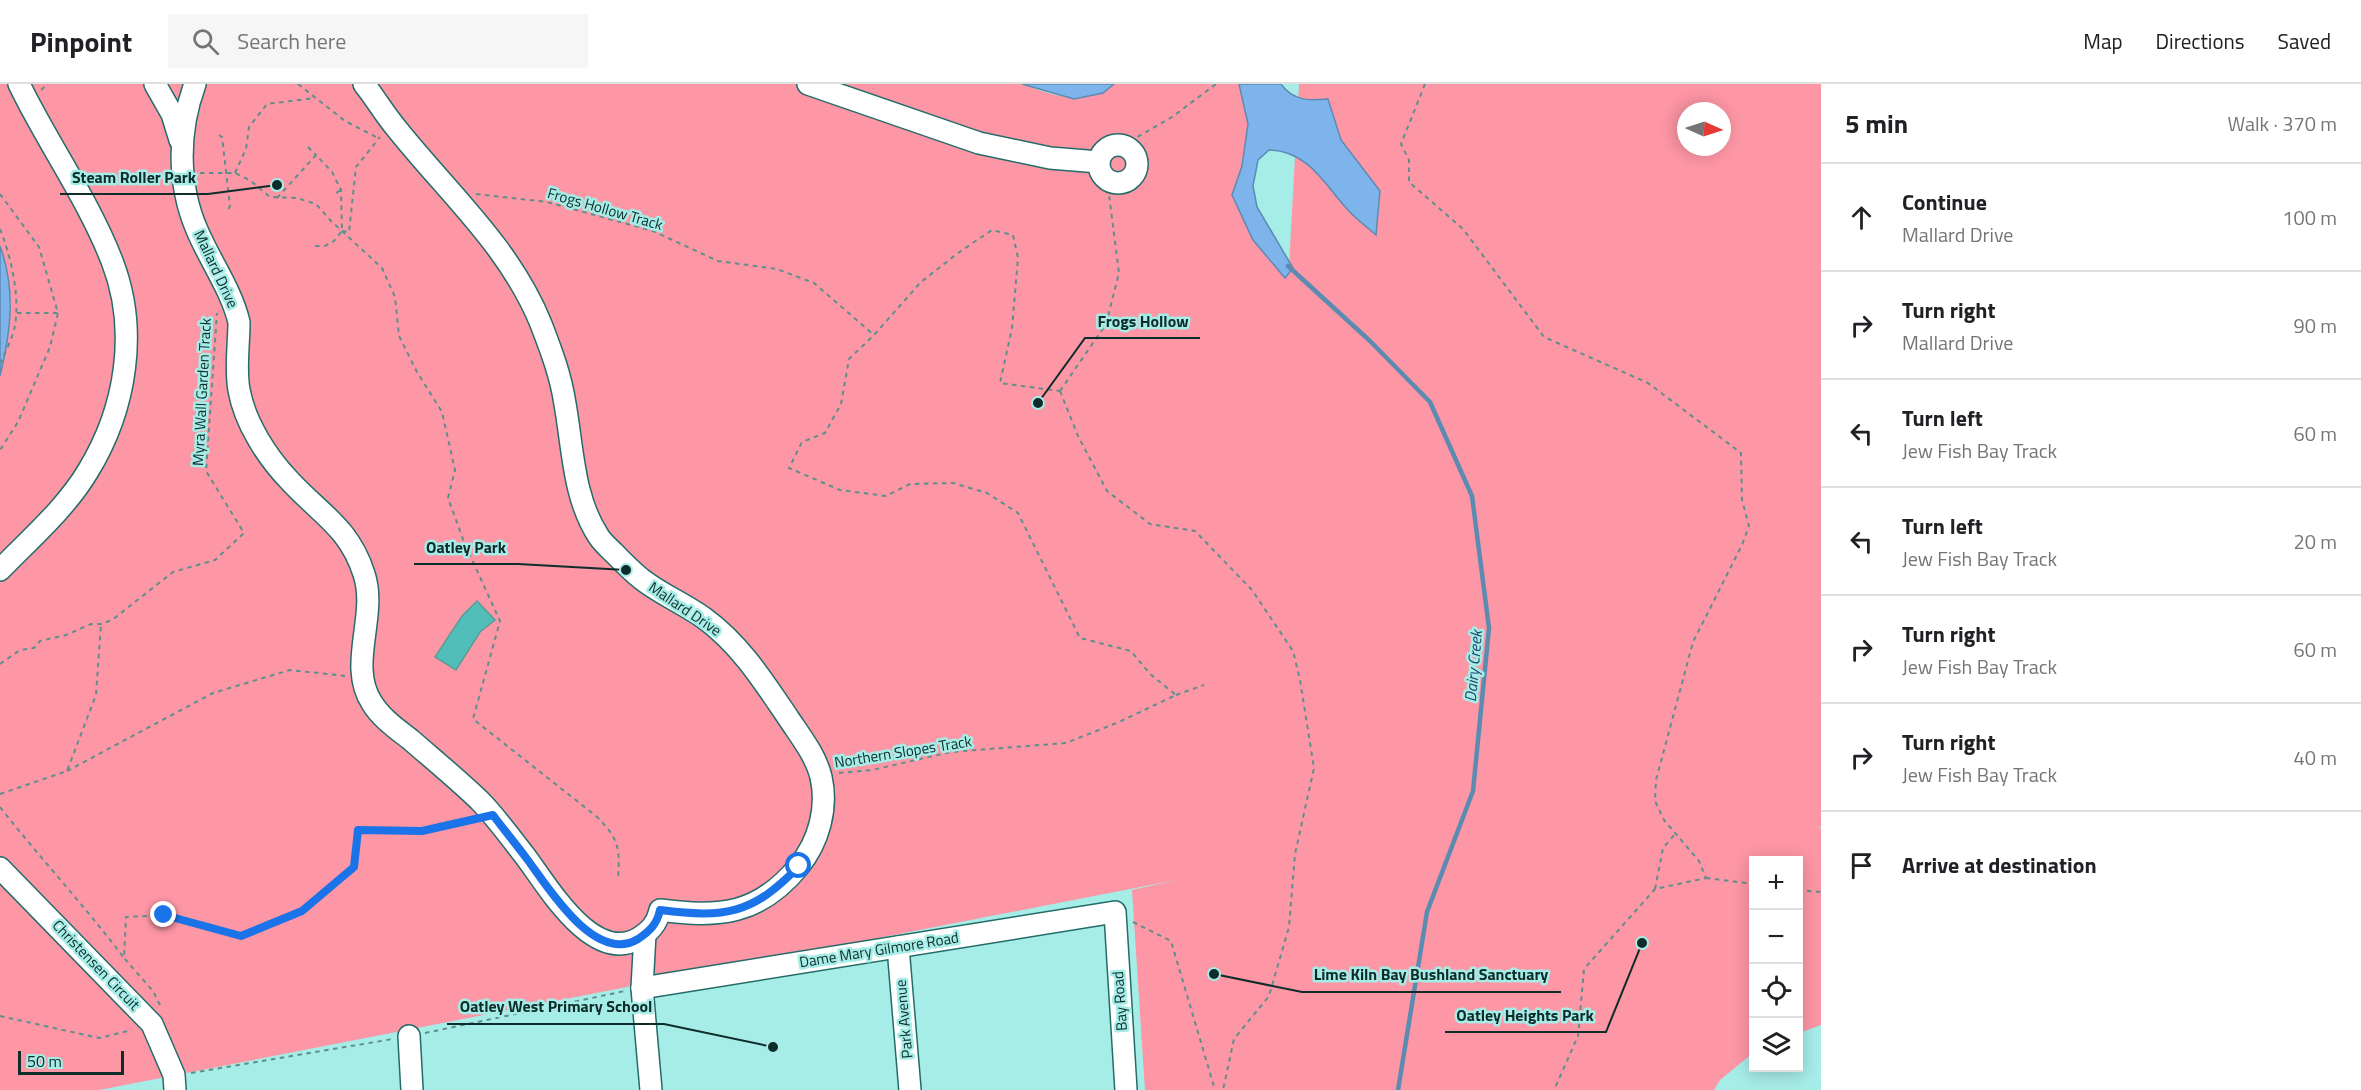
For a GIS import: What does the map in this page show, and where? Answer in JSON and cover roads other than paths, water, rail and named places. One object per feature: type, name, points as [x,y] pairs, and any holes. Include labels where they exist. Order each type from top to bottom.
[{"type":"street","points":[[0,570],[66,500],[92,464],[117,409],[124,375],[126,337],[122,295],[112,260],[92,216],[19,84]]},
{"type":"street","points":[[155,84],[172,114],[182,147]]},
{"type":"street","points":[[182,147],[188,103],[195,84]]},
{"type":"street","name":"Mallard Drive","points":[[364,84],[387,134],[426,163],[505,257],[526,289],[561,384],[579,491],[599,538],[646,582],[703,617],[740,651],[806,744],[820,775],[824,798],[817,835],[799,866],[780,885],[746,908],[727,912],[696,915],[660,910],[655,924],[645,934]]},
{"type":"street","points":[[808,84],[987,145],[1103,171],[1118,183],[1134,175],[1137,163],[1132,152],[1122,146],[1107,149],[1103,171]]},
{"type":"street","name":"Mallard Drive","points":[[182,147],[187,196],[197,230],[226,285],[239,322],[239,389],[248,418],[274,462],[290,481],[345,534],[364,574],[369,606],[363,656],[363,678],[368,696],[380,713],[493,815],[551,892],[577,922],[596,936],[620,944]]},
{"type":"street","name":"Christensen Circuit","points":[[0,868],[152,1024],[174,1083]]},
{"type":"street","name":"Dame Mary Gilmore Road","points":[[642,988],[1115,912]]},
{"type":"street","name":"Bay Road","points":[[1115,912],[1126,1090]]},
{"type":"street","points":[[642,988],[620,944],[634,941],[645,934]]},
{"type":"street","points":[[645,934],[642,988],[651,1090]]},
{"type":"street","name":"Park Avenue","points":[[898,947],[910,1090]]},
{"type":"street","points":[[409,1036],[412,1090]]},
{"type":"water","points":[[1022,84],[1114,84],[1103,93],[1074,99]]},
{"type":"water","points":[[1239,84],[1281,84],[1291,94],[1302,99],[1328,99],[1341,140],[1380,191],[1376,235],[1351,213],[1305,163],[1295,156],[1269,150],[1258,160],[1253,186],[1257,207],[1293,268],[1285,278],[1253,240],[1232,195],[1242,166],[1248,124]]},
{"type":"water","points":[[0,246],[8,279],[10,311],[7,343],[0,376]]},
{"type":"waterway","name":"Dairy Creek","points":[[1288,266],[1370,341],[1430,402],[1472,496],[1489,628],[1473,791],[1427,912],[1398,1090]]},
{"type":"place","name":"Steam Roller Park","points":[[277,185]]},
{"type":"place","name":"Frogs Hollow","points":[[1038,403]]},
{"type":"place","name":"Oatley Park","points":[[626,570]]},
{"type":"place","name":"Oatley Heights Park","points":[[1642,943]]},
{"type":"place","name":"Lime Kiln Bay Bushland Sanctuary","points":[[1214,974]]},
{"type":"place","name":"Oatley West Primary School","points":[[773,1047]]}]
